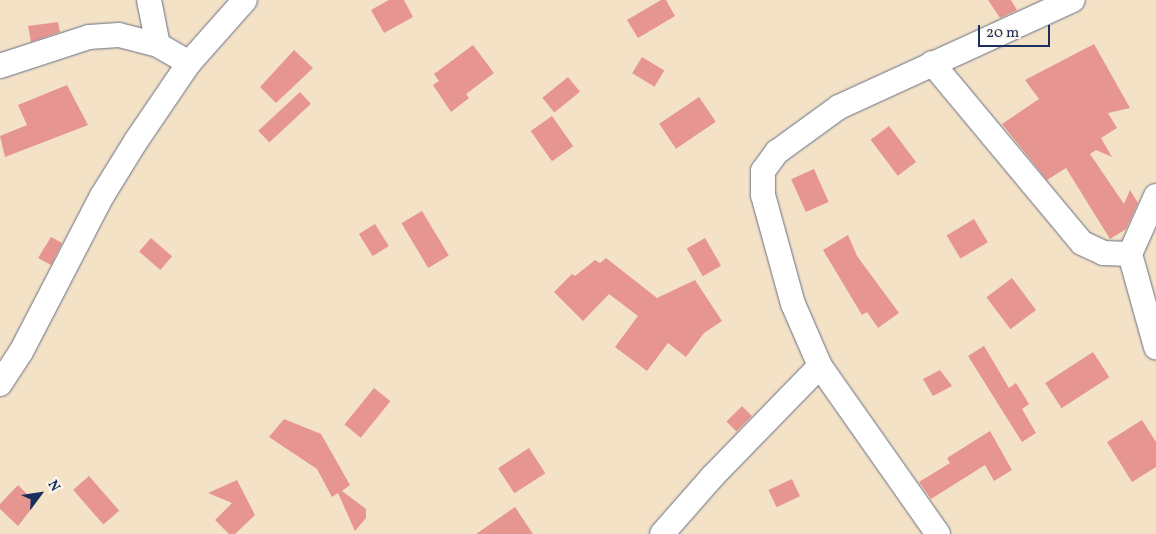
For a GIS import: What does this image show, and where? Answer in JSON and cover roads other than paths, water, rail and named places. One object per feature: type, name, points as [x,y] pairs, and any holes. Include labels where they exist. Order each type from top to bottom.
[{"type":"street","points":[[149,0],[158,45]]},
{"type":"street","points":[[0,384],[21,352],[102,196],[189,63],[245,0]]},
{"type":"street","points":[[938,534],[820,366],[793,304],[763,196],[763,171],[777,152],[839,107],[1073,0]]},
{"type":"street","points":[[0,66],[89,38],[119,35],[158,45],[189,63]]},
{"type":"street","points":[[932,63],[1082,243],[1103,253],[1130,254]]},
{"type":"street","points":[[1156,196],[1130,254],[1156,347]]},
{"type":"street","points":[[662,534],[712,476],[820,366]]}]
